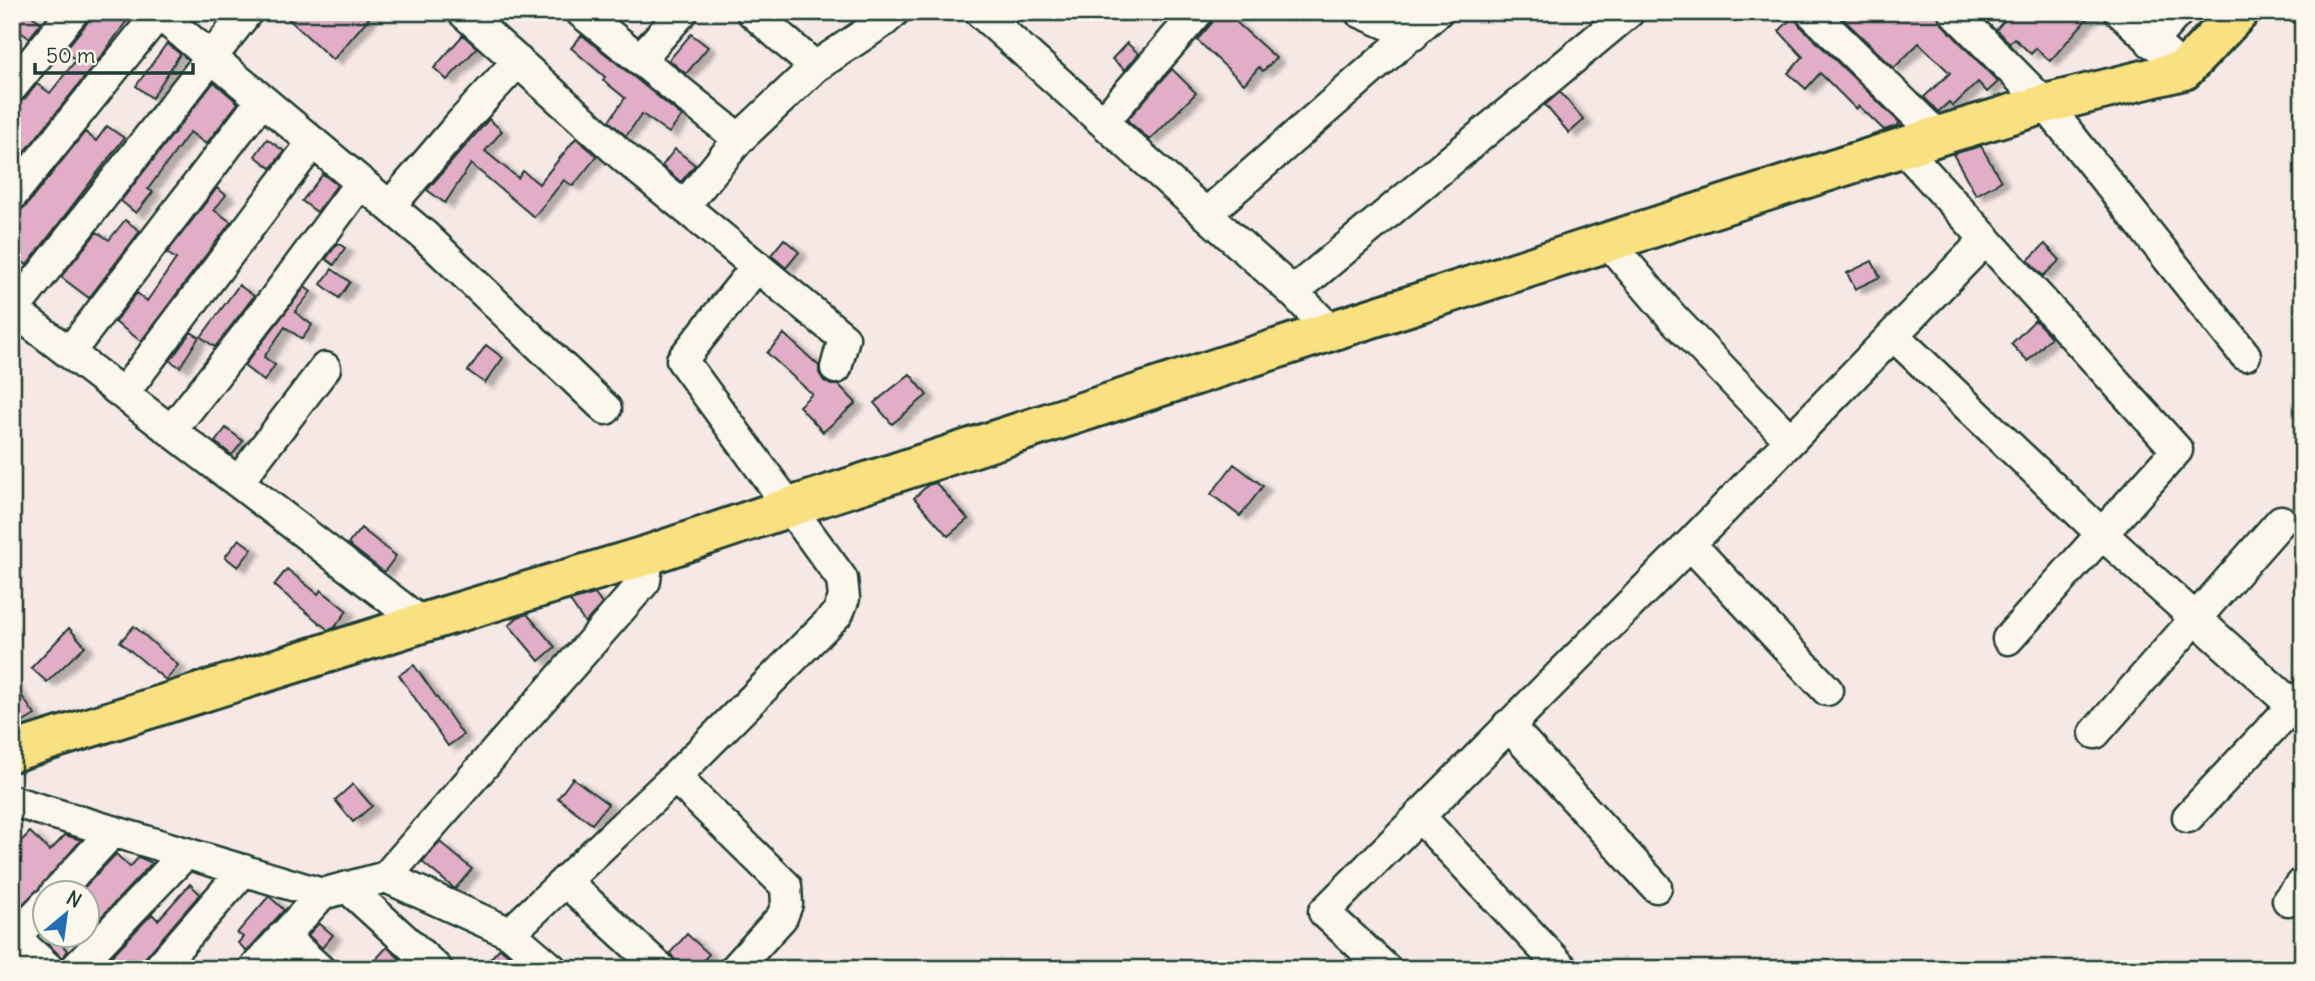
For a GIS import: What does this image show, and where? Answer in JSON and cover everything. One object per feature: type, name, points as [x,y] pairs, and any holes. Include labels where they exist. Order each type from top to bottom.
[{"type":"main road","points":[[12,752],[648,555],[1331,331],[1921,142],[2045,104],[2184,70],[2239,12]]},
{"type":"street","points":[[12,87],[73,12]]},
{"type":"street","points":[[247,12],[13,310],[422,623]]},
{"type":"street","points":[[463,12],[626,159],[844,338],[836,368]]},
{"type":"street","points":[[581,12],[739,139]]},
{"type":"street","points":[[640,59],[682,12]]},
{"type":"street","points":[[752,12],[816,67]]},
{"type":"street","points":[[980,12],[1293,292],[1331,331]]},
{"type":"street","points":[[1103,122],[1198,12]]},
{"type":"street","points":[[1360,12],[1413,35]]},
{"type":"street","points":[[1206,214],[1437,12]]},
{"type":"street","points":[[1293,292],[1629,12]]},
{"type":"street","points":[[1811,12],[1921,142],[1986,239],[2176,450],[2103,536],[2008,639]]},
{"type":"street","points":[[1954,12],[2045,104],[2245,355]]},
{"type":"street","points":[[2119,12],[2184,70]]},
{"type":"street","points":[[2151,42],[2178,12]]},
{"type":"street","points":[[12,195],[157,13],[425,236],[606,409]]},
{"type":"street","points":[[684,206],[739,139],[816,67],[884,15]]},
{"type":"street","points":[[390,206],[518,61]]},
{"type":"street","points":[[69,353],[262,100]]},
{"type":"street","points":[[123,394],[313,142]]},
{"type":"street","points":[[171,430],[276,297],[360,182]]},
{"type":"street","points":[[1386,969],[1324,912],[1690,544],[1986,239]]},
{"type":"street","points":[[1608,242],[1673,318],[1790,440]]},
{"type":"street","points":[[510,933],[675,777],[838,613],[844,598],[842,579],[682,360],[757,266]]},
{"type":"street","points":[[1893,335],[2103,536],[2196,619],[2300,705],[2188,817]]},
{"type":"street","points":[[238,482],[325,368]]},
{"type":"street","points":[[2095,733],[2281,521]]},
{"type":"street","points":[[1690,544],[1827,690]]},
{"type":"street","points":[[254,969],[282,936],[335,891],[386,877],[645,581],[648,555]]},
{"type":"street","points":[[1508,726],[1656,887]]},
{"type":"street","points":[[675,777],[786,886],[787,904],[782,917],[735,969]]},
{"type":"street","points":[[17,809],[113,831],[244,870],[335,891],[437,969]]},
{"type":"street","points":[[1419,816],[1563,969]]},
{"type":"street","points":[[68,880],[113,831]]},
{"type":"street","points":[[75,969],[186,853]]},
{"type":"street","points":[[158,969],[244,870]]},
{"type":"street","points":[[386,877],[510,933],[552,969]]},
{"type":"street","points":[[565,881],[654,967]]},
{"type":"street","points":[[32,918],[13,937],[49,969]]},
{"type":"street","points":[[282,936],[319,969]]},
{"type":"building","points":[[12,12],[27,12],[41,23],[29,38],[12,26]]},
{"type":"building","points":[[90,12],[119,12],[128,19],[23,154],[12,146],[12,104],[25,99],[37,84],[50,93],[76,60],[64,51],[87,23]]},
{"type":"building","points":[[281,12],[374,12],[333,60]]},
{"type":"building","points":[[1215,12],[1225,12],[1276,58],[1263,71],[1259,67],[1244,84],[1197,40],[1212,23]]},
{"type":"building","points":[[1836,12],[1937,12],[1942,24],[1998,82],[1987,92],[1978,82],[1953,106],[1949,102],[1938,112],[1924,97],[1950,73],[1919,43],[1894,68]]},
{"type":"building","points":[[2011,12],[2093,12],[2050,61],[2036,48],[2031,54],[2014,38],[2010,43],[1996,30]]},
{"type":"building","points":[[1794,16],[1799,25],[1900,123],[1884,130],[1859,106],[1856,109],[1820,73],[1806,89],[1788,73],[1803,57],[1779,31]]},
{"type":"building","points":[[691,34],[708,47],[686,74],[669,60]]},
{"type":"building","points":[[463,35],[477,48],[447,80],[434,68]]},
{"type":"building","points":[[582,35],[682,116],[669,133],[642,114],[626,136],[609,121],[625,98],[571,48]]},
{"type":"building","points":[[167,43],[180,54],[152,98],[136,86]]},
{"type":"building","points":[[1127,43],[1139,54],[1125,70],[1112,59]]},
{"type":"building","points":[[1172,69],[1196,93],[1150,140],[1127,120]]},
{"type":"building","points":[[214,82],[238,103],[206,144],[190,132],[148,189],[153,192],[136,213],[121,201]]},
{"type":"building","points":[[1560,92],[1584,120],[1569,133],[1545,105]]},
{"type":"building","points":[[489,119],[502,131],[485,151],[518,178],[523,171],[539,184],[576,138],[597,156],[573,186],[564,180],[534,217],[471,164],[445,203],[427,190]]},
{"type":"building","points":[[107,126],[124,138],[27,265],[12,254],[12,212],[26,206],[85,132],[96,141]]},
{"type":"building","points":[[267,139],[284,151],[271,168],[255,156]]},
{"type":"building","points":[[1981,146],[2001,181],[1976,195],[1953,154]]},
{"type":"building","points":[[675,149],[695,165],[681,182],[662,166]]},
{"type":"building","points":[[323,174],[337,185],[317,212],[302,201]]},
{"type":"building","points":[[217,188],[226,195],[214,210],[231,222],[141,341],[115,322],[137,293],[147,301],[176,259],[167,253]]},
{"type":"building","points":[[125,220],[140,231],[89,298],[61,277],[97,232],[109,240]]},
{"type":"building","points":[[784,239],[799,252],[786,268],[771,255]]},
{"type":"building","points":[[338,243],[345,248],[334,265],[326,259]]},
{"type":"building","points":[[2045,244],[2060,260],[2043,276],[2028,260]]},
{"type":"building","points":[[1872,261],[1880,277],[1855,289],[1847,273]]},
{"type":"building","points":[[332,269],[350,282],[339,298],[321,284]]},
{"type":"building","points":[[239,285],[254,296],[215,347],[201,337]]},
{"type":"building","points":[[305,287],[311,292],[295,312],[312,325],[302,339],[285,327],[264,357],[275,365],[264,381],[244,366]]},
{"type":"building","points":[[2035,320],[2051,337],[2028,361],[2011,344]]},
{"type":"building","points":[[191,332],[199,337],[180,367],[170,361]]},
{"type":"building","points":[[784,334],[819,366],[819,373],[824,381],[839,385],[856,403],[823,432],[799,406],[812,394],[767,353]]},
{"type":"building","points":[[486,345],[503,358],[485,383],[468,371]]},
{"type":"building","points":[[910,374],[927,395],[892,424],[874,403]]},
{"type":"building","points":[[226,428],[243,441],[232,455],[215,442]]},
{"type":"building","points":[[1234,464],[1263,486],[1240,516],[1211,494]]},
{"type":"building","points":[[936,483],[968,519],[948,536],[914,498],[928,485]]},
{"type":"building","points":[[361,528],[396,556],[384,572],[348,544]]},
{"type":"building","points":[[239,539],[252,549],[238,567],[225,557]]},
{"type":"building","points":[[287,569],[318,594],[321,590],[347,611],[334,628],[328,630],[274,585]]},
{"type":"building","points":[[595,594],[602,604],[585,623],[570,601]]},
{"type":"building","points":[[527,614],[555,647],[539,661],[509,625],[518,617]]},
{"type":"building","points":[[134,626],[178,665],[166,680],[120,642]]},
{"type":"building","points":[[69,628],[85,646],[47,682],[31,668]]},
{"type":"building","points":[[414,665],[463,735],[448,746],[399,675]]},
{"type":"building","points":[[12,682],[35,715],[12,729]]},
{"type":"building","points":[[573,778],[608,804],[592,824],[558,798]]},
{"type":"building","points":[[353,784],[372,806],[353,822],[335,800]]},
{"type":"building","points":[[30,832],[50,851],[65,835],[81,840],[47,880],[32,880],[32,895],[12,914],[12,851]]},
{"type":"building","points":[[440,842],[472,869],[455,889],[422,862]]},
{"type":"building","points":[[116,854],[130,867],[139,857],[152,863],[102,916],[102,880],[91,880]]},
{"type":"building","points":[[190,884],[200,894],[145,958],[141,969],[99,969],[152,914],[158,920]]},
{"type":"building","points":[[269,896],[284,910],[247,951],[238,943],[243,937],[237,933]]},
{"type":"building","points":[[319,923],[333,935],[322,948],[308,935]]},
{"type":"building","points":[[687,934],[709,954],[696,969],[681,969],[670,953]]},
{"type":"building","points":[[387,947],[411,969],[367,969]]},
{"type":"building","points":[[500,948],[511,957],[524,969],[481,969]]},
{"type":"building","points":[[54,950],[68,951],[62,958]]}]
